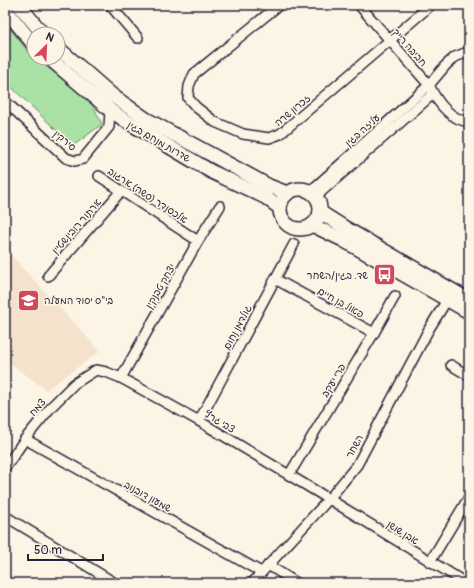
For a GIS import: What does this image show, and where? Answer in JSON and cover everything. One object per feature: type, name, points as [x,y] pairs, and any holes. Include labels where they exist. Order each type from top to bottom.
[{"type":"street","points":[[19,5],[36,26]]},
{"type":"street","name":"זכרון שרה","points":[[279,5],[194,74],[189,86],[188,98],[196,107],[215,122],[243,134],[269,138],[280,134],[431,5]]},
{"type":"street","name":"חביבה רייך","points":[[359,5],[429,85]]},
{"type":"street","points":[[112,6],[138,38]]},
{"type":"street","points":[[5,9],[26,35]]},
{"type":"street","name":"עליזה בגין","points":[[313,194],[315,187],[429,85],[446,65],[455,57],[469,53]]},
{"type":"street","name":"שדרות מנחם בגין","points":[[66,55],[113,96],[146,120],[269,186],[287,193]]},
{"type":"street","name":"שדרות מנחם בגין","points":[[58,66],[110,110],[126,121],[212,172],[265,197],[280,208]]},
{"type":"street","points":[[429,85],[433,94],[448,112],[457,119],[469,122]]},
{"type":"street","name":"עליזה בגין","points":[[313,194],[322,191],[433,94]]},
{"type":"street","name":"סירקין","points":[[5,101],[66,158],[75,161],[83,159],[109,127]]},
{"type":"street","points":[[110,110],[109,127],[126,121]]},
{"type":"street","name":"אלכסנדר (סשה) ארגוב","points":[[99,176],[198,241]]},
{"type":"street","points":[[298,188],[313,194],[320,207],[319,217],[312,225],[304,229],[298,229],[287,224],[280,214],[283,197],[292,190],[298,188]]},
{"type":"street","name":"ארתור רובינשטיין","points":[[48,276],[121,191]]},
{"type":"street","name":"יצחק טבנקין","points":[[121,378],[191,253],[220,206]]},
{"type":"street","points":[[320,212],[346,229],[469,300]]},
{"type":"street","points":[[312,225],[343,240],[469,312]]},
{"type":"street","name":"אלכסנדר (סשה) ארגוב","points":[[185,232],[190,239],[192,246],[191,253]]},
{"type":"street","name":"גולדמן נחום","points":[[199,421],[294,244]]},
{"type":"street","name":"פאול בן חיים","points":[[275,278],[374,333]]},
{"type":"street","name":"פרי יעקב","points":[[289,475],[395,296]]},
{"type":"street","name":"השחר","points":[[252,583],[329,499],[357,465],[429,329],[447,300]]},
{"type":"street","points":[[451,365],[469,376]]},
{"type":"street","name":"צבי גרץ","points":[[96,370],[121,378],[199,421],[329,499]]},
{"type":"street","name":"צמח","points":[[5,468],[24,439],[52,406],[74,384],[96,370]]},
{"type":"street","name":"שמעון דובנוב","points":[[24,439],[262,572]]},
{"type":"street","points":[[430,562],[469,497]]},
{"type":"street","name":"אבן שושן","points":[[329,499],[466,583]]},
{"type":"street","points":[[5,516],[115,583]]},
{"type":"street","points":[[268,565],[297,583]]},
{"type":"shaded area","name":"בי\"ס יסוד המעלה","points":[[5,249],[100,351],[46,390],[11,364],[5,357]]},
{"type":"green space","points":[[5,22],[26,49],[26,66],[46,66],[91,102],[102,124],[73,146],[5,81]]},
{"type":"place","name":"שד. בגין/השחר","points":[[384,275]]},
{"type":"place","name":"בי\"ס יסוד המעלה","points":[[29,300]]}]
